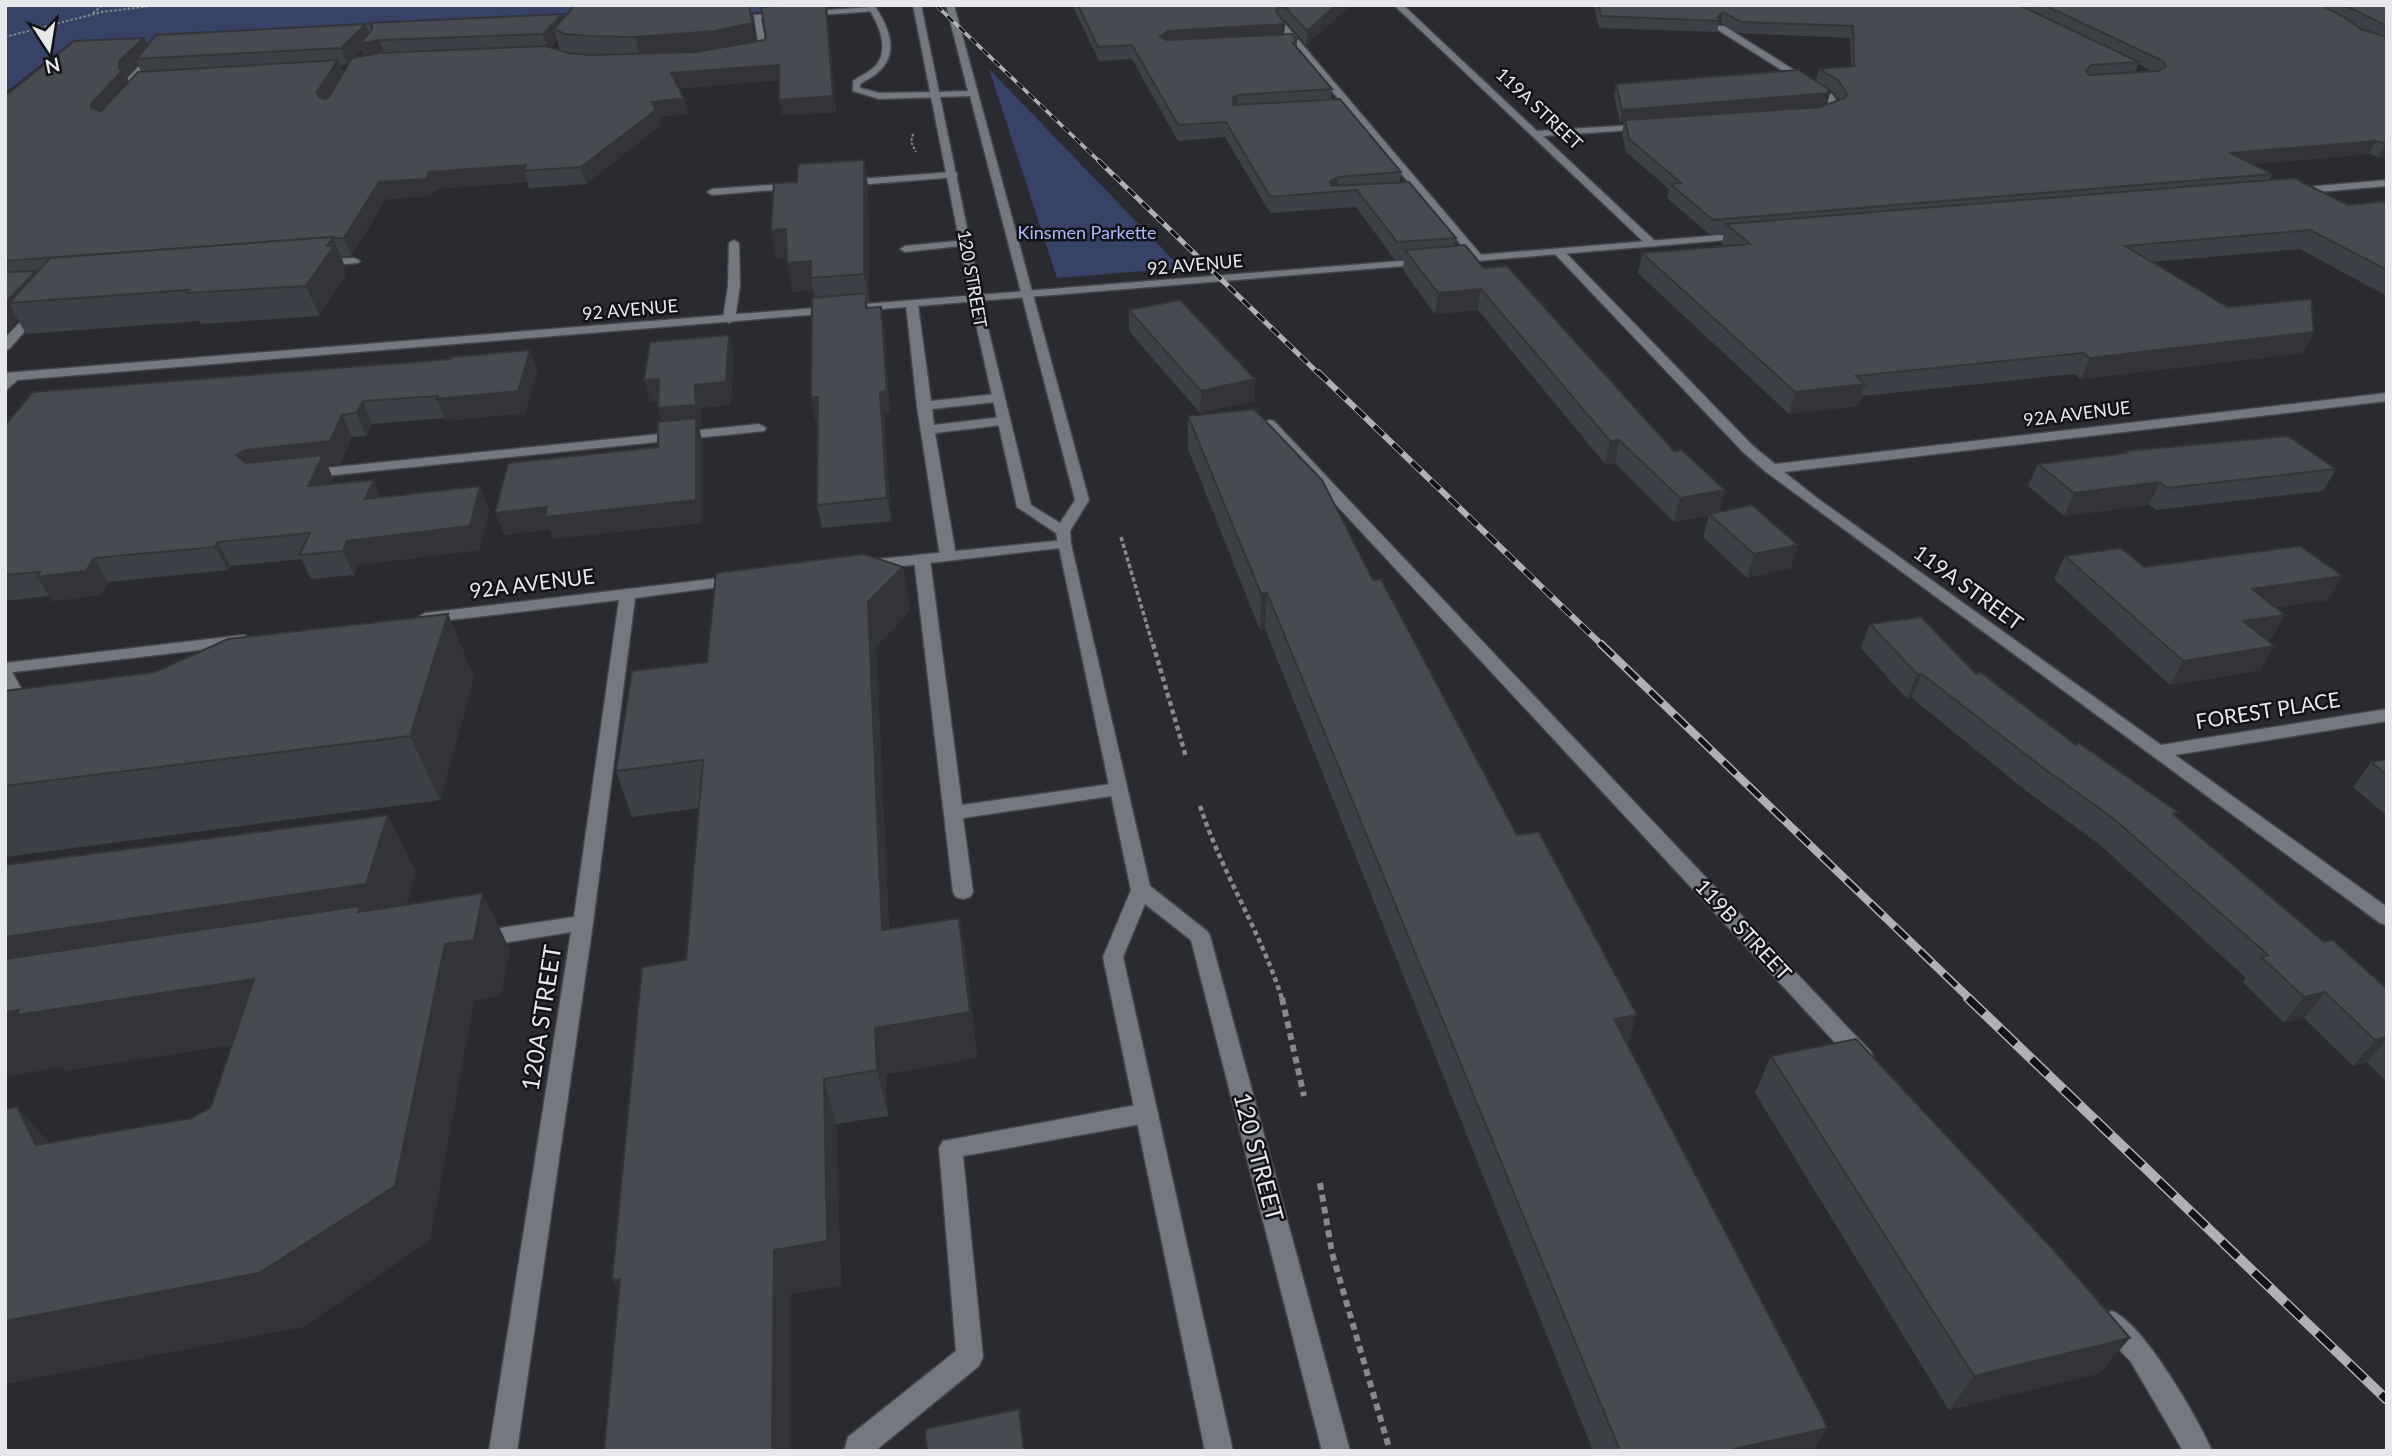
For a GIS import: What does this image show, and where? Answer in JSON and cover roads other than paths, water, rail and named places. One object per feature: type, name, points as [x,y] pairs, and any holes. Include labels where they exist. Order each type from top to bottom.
[{"type":"street","name":"120 STREET","points":[[917,5],[953,175],[975,300],[996,398],[1024,507],[1063,538]]},
{"type":"street","points":[[950,5],[1082,500],[1063,538],[1140,890],[1113,957],[1219,1451]]},
{"type":"street","name":"119A STREET","points":[[1398,5],[1652,244]]},
{"type":"street","points":[[746,56],[763,50],[757,17],[872,7],[882,26],[886,54],[878,67],[856,83],[856,89],[879,96],[974,93]]},
{"type":"street","points":[[1282,25],[1478,258]]},
{"type":"street","points":[[1721,28],[1829,96],[1836,108],[1816,114]]},
{"type":"street","points":[[1283,43],[1296,42]]},
{"type":"street","points":[[153,82],[131,80],[157,52]]},
{"type":"street","points":[[132,93],[141,83]]},
{"type":"street","points":[[1339,109],[1352,108]]},
{"type":"street","points":[[1535,134],[1656,126]]},
{"type":"street","points":[[834,184],[953,175]]},
{"type":"street","points":[[2276,192],[2387,183]]},
{"type":"street","points":[[712,192],[807,186]]},
{"type":"street","points":[[1410,193],[1422,192]]},
{"type":"street","name":"92 AVENUE","points":[[8,380],[1763,234]]},
{"type":"street","points":[[729,319],[734,286],[734,243]]},
{"type":"street","points":[[905,249],[966,243]]},
{"type":"street","name":"119A STREET","points":[[1558,251],[1748,449],[1771,469],[1856,535],[2387,918]]},
{"type":"street","points":[[304,265],[354,261]]},
{"type":"street","points":[[5,346],[46,300]]},
{"type":"street","points":[[912,305],[924,406],[948,556]]},
{"type":"street","name":"92A AVENUE","points":[[1771,469],[2387,397]]},
{"type":"street","points":[[924,406],[996,398]]},
{"type":"street","points":[[928,429],[1002,421]]},
{"type":"street","name":"119B STREET","points":[[1269,424],[1876,1072]]},
{"type":"street","points":[[298,475],[759,428]]},
{"type":"street","points":[[854,567],[1063,538]]},
{"type":"street","points":[[922,559],[963,892]]},
{"type":"street","name":"92A AVENUE","points":[[409,620],[747,580]]},
{"type":"street","name":"120A STREET","points":[[503,1451],[583,923],[628,593]]},
{"type":"street","points":[[5,668],[259,638]]},
{"type":"street","points":[[5,674],[15,690],[21,712],[40,720]]},
{"type":"street","name":"FOREST PLACE","points":[[2157,752],[2387,715]]},
{"type":"street","points":[[953,813],[1118,789]]},
{"type":"street","name":"120 STREET","points":[[1140,890],[1200,936],[1336,1451]]},
{"type":"street","points":[[457,943],[583,923]]},
{"type":"street","points":[[858,1451],[858,1447],[971,1357],[951,1148],[1147,1113]]},
{"type":"street","points":[[2102,1313],[2140,1353],[2198,1451]]},
{"type":"railway","points":[[936,5],[1101,163]]},
{"type":"railway","points":[[1099,161],[1319,374]]},
{"type":"railway","points":[[1318,372],[1603,646]]},
{"type":"railway","points":[[1601,644],[1970,999]]},
{"type":"railway","points":[[1968,998],[2387,1400]]},
{"type":"park label","name":"Kinsmen Parkette","points":[[1087,233]]}]
